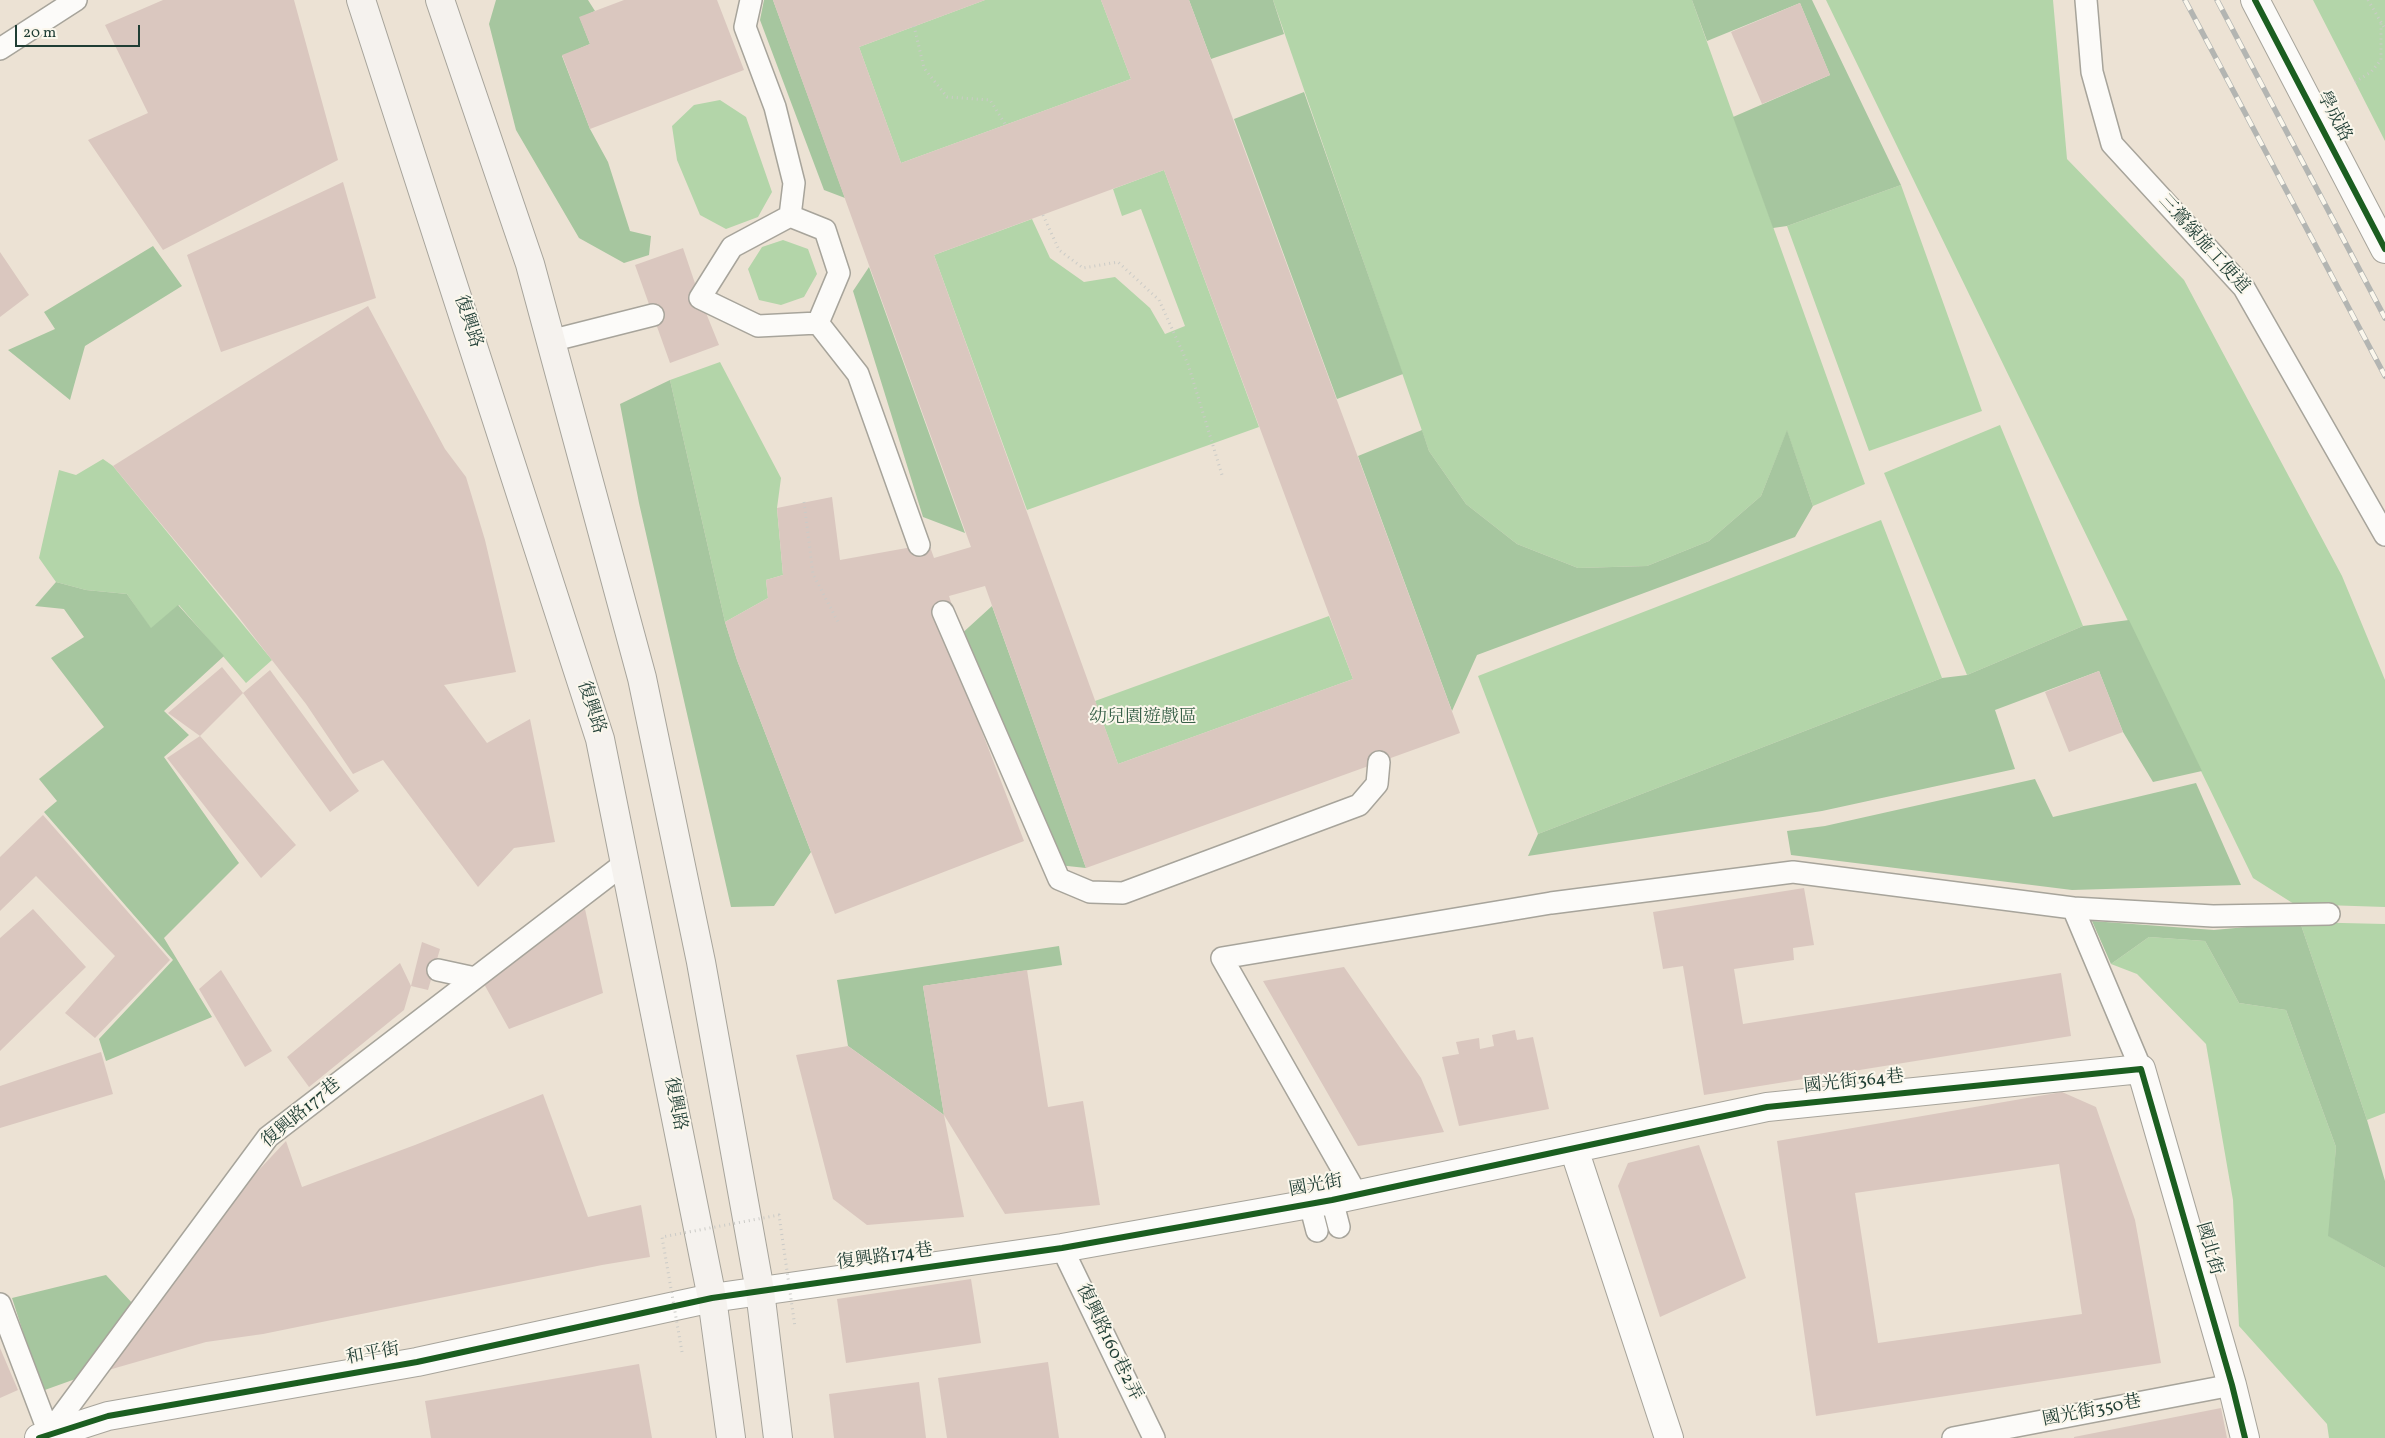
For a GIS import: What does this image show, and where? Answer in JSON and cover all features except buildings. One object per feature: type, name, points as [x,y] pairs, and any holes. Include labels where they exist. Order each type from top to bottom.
[{"type":"main road","name":"復興路","points":[[362,0],[600,739],[712,1298],[731,1438]]},
{"type":"main road","points":[[440,0],[530,264],[642,678],[701,962],[760,1292],[778,1438]]},
{"type":"street","name":"學成路","points":[[2255,0],[2385,249]]},
{"type":"street","name":"國光街364巷","points":[[1574,1149],[1767,1107],[2141,1069]]},
{"type":"street","name":"國北街","points":[[2141,1069],[2232,1385],[2244,1438]]},
{"type":"street","name":"國光街","points":[[1062,1248],[1333,1200],[1574,1149]]},
{"type":"street","points":[[1574,1149],[1669,1438]]},
{"type":"street","name":"復興路174巷","points":[[712,1298],[1062,1248]]},
{"type":"street","name":"和平街","points":[[44,1436],[108,1416],[418,1362],[712,1298]]},
{"type":"lane","points":[[0,49],[76,0]]},
{"type":"lane","points":[[751,0],[745,26],[775,107],[794,183],[790,216]]},
{"type":"lane","name":"三鶯線施工便道","points":[[2086,0],[2092,72],[2112,144],[2244,288],[2385,535]]},
{"type":"lane","points":[[790,216],[825,230],[839,273],[818,323],[758,326],[700,298],[732,247],[790,216]]},
{"type":"lane","points":[[550,341],[653,315]]},
{"type":"lane","points":[[818,323],[858,374],[919,545]]},
{"type":"lane","points":[[944,612],[1060,879],[1090,892],[1123,893],[1359,806],[1377,784],[1379,762]]},
{"type":"lane","name":"復興路177巷","points":[[44,1436],[268,1137],[625,864]]},
{"type":"lane","points":[[1339,1227],[1333,1200],[1222,958],[1551,903],[1793,872],[2074,908],[2213,916],[2329,914]]},
{"type":"lane","points":[[2074,908],[2141,1069]]},
{"type":"lane","points":[[438,970],[476,978]]},
{"type":"lane","points":[[1316,1231],[1333,1200]]},
{"type":"lane","name":"復興路160巷2弄","points":[[1062,1248],[1154,1438]]},
{"type":"lane","points":[[0,1304],[44,1436]]},
{"type":"lane","name":"國光街350巷","points":[[1953,1438],[2232,1385]]},
{"type":"path","points":[[2368,0],[2385,29]]},
{"type":"path","points":[[2355,82],[2371,72],[2381,60],[2380,23]]},
{"type":"path","points":[[914,26],[924,68],[947,97],[990,100],[1005,124]]},
{"type":"path","points":[[1043,215],[1059,250],[1083,268],[1118,262],[1159,300],[1188,364],[1222,475]]},
{"type":"path","points":[[804,502],[813,574],[838,622]]},
{"type":"path","points":[[682,1352],[662,1237],[779,1215],[795,1327]]},
{"type":"green space","points":[[496,0],[588,0],[595,11],[580,18],[590,44],[562,56],[590,129],[608,162],[630,231],[651,236],[649,255],[624,263],[579,238],[516,130],[489,24]]},
{"type":"green space","points":[[764,0],[773,0],[845,198],[824,190],[760,20]]},
{"type":"green space","points":[[985,0],[1101,0],[1131,79],[901,163],[859,47]]},
{"type":"green space","points":[[1189,0],[1273,0],[1284,34],[1211,59]]},
{"type":"green space","points":[[1273,0],[1692,0],[1865,484],[1813,506],[1787,431],[1761,496],[1709,541],[1647,566],[1578,568],[1517,544],[1466,504],[1429,451]]},
{"type":"green space","points":[[1692,0],[1812,0],[1901,185],[1787,226],[1773,228],[1733,117],[1830,75],[1800,3],[1707,41]]},
{"type":"green space","points":[[1826,0],[2053,0],[2067,159],[2184,280],[2342,576],[2385,680],[2385,907],[2294,904],[2253,878]]},
{"type":"green space","points":[[2313,0],[2385,0],[2385,141],[2355,82]]},
{"type":"green space","points":[[1304,92],[1403,374],[1337,399],[1234,119]]},
{"type":"green space","points":[[720,100],[746,117],[772,192],[758,217],[726,229],[700,215],[677,160],[672,126],[694,105]]},
{"type":"green space","points":[[1164,170],[1259,427],[1027,510],[934,255],[1032,219],[1050,258],[1084,282],[1115,277],[1150,308],[1165,334],[1185,326],[1141,209],[1122,216],[1113,189]]},
{"type":"green space","points":[[1901,185],[1982,411],[1869,451],[1787,226]]},
{"type":"green space","points":[[783,240],[808,249],[817,274],[804,297],[781,305],[759,300],[748,269],[762,247]]},
{"type":"green space","points":[[153,246],[182,286],[85,346],[70,400],[8,350],[55,329],[44,312]]},
{"type":"green space","points":[[869,267],[965,533],[923,517],[853,291]]},
{"type":"green space","points":[[720,362],[781,478],[777,508],[783,575],[766,580],[768,598],[725,622],[670,380]]},
{"type":"green space","points":[[670,380],[725,622],[737,660],[811,852],[774,906],[731,907],[639,503],[620,404]]},
{"type":"green space","points":[[2000,425],[2083,626],[1967,675],[1884,473]]},
{"type":"green space","points":[[1422,430],[1429,451],[1466,504],[1517,544],[1578,568],[1647,566],[1709,541],[1761,496],[1787,430],[1813,506],[1795,537],[1477,655],[1452,711],[1358,456]]},
{"type":"green space","points":[[103,459],[113,466],[272,660],[246,683],[179,605],[151,629],[127,594],[86,590],[56,582],[39,558],[59,470],[76,475]]},
{"type":"green space","points":[[1881,520],[1942,678],[1538,834],[1478,676]]},
{"type":"green space","points":[[56,582],[86,590],[127,594],[151,628],[178,605],[224,656],[164,711],[189,735],[164,757],[239,863],[164,938],[212,1017],[106,1061],[99,1039],[173,960],[44,812],[57,801],[39,779],[104,727],[51,658],[84,637],[64,609],[35,606]]},
{"type":"green space","points":[[992,606],[1086,868],[1049,864],[958,637]]},
{"type":"green space","name":"幼兒園遊戲區","points":[[1329,616],[1353,679],[1118,764],[1095,701]]},
{"type":"green space","points":[[2129,620],[2202,771],[2153,782],[2123,732],[2099,671],[1995,710],[2015,769],[1822,811],[1528,856],[1538,834],[1942,678],[1967,675],[2083,626]]},
{"type":"green space","points":[[2035,779],[2053,817],[2196,783],[2241,885],[2072,890],[1791,855],[1787,831],[1825,826]]},
{"type":"green space","points":[[2092,921],[2214,930],[2300,922],[2367,1120],[2385,1181],[2385,1268],[2328,1236],[2336,1147],[2286,1010],[2239,1003],[2205,941],[2149,937],[2111,964]]},
{"type":"green space","points":[[2300,922],[2385,924],[2385,1113],[2367,1120]]},
{"type":"green space","points":[[2149,937],[2205,941],[2239,1003],[2286,1010],[2336,1147],[2329,1236],[2385,1268],[2385,1438],[2329,1438],[2327,1424],[2239,1326],[2233,1200],[2206,1044],[2137,974],[2111,964]]},
{"type":"green space","points":[[1059,946],[1062,965],[923,986],[944,1115],[848,1046],[837,980]]},
{"type":"green space","points":[[106,1275],[134,1305],[81,1377],[42,1391],[12,1298]]},
{"type":"railway","points":[[2185,0],[2385,376]]},
{"type":"railway","points":[[2217,0],[2385,318]]},
{"type":"cycle path","points":[[2255,0],[2385,249]]},
{"type":"cycle path","points":[[39,1438],[108,1416],[417,1362],[712,1298],[1062,1248],[1332,1200],[1767,1107],[2141,1069],[2232,1385],[2245,1438]]}]
